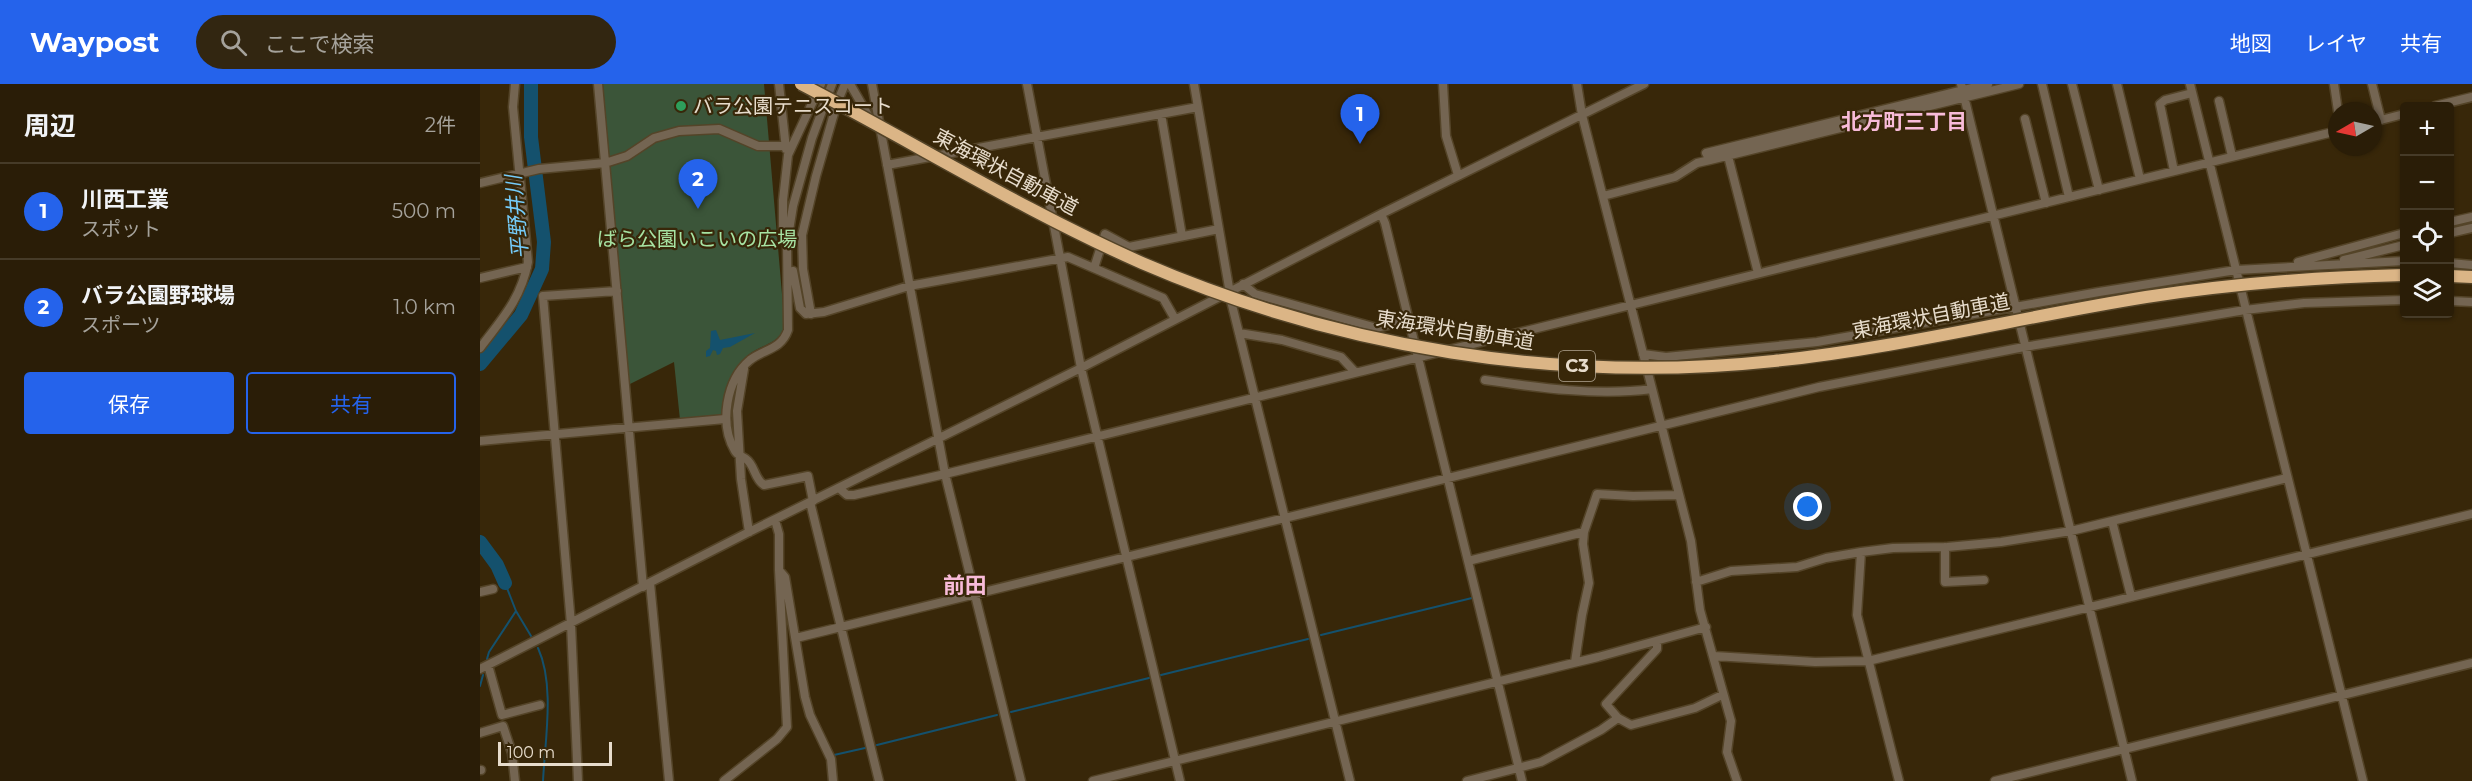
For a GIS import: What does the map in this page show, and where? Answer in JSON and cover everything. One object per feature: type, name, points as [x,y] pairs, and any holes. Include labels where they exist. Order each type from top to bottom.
[{"type":"highway","name":"東海環状自動車道","points":[[801,84],[1063,225],[1154,267],[1216,292],[1286,315],[1420,347],[1481,357],[1621,368],[1696,367],[1770,362],[1844,352],[2086,308],[2234,285],[2332,277],[2400,275]]},
{"type":"highway","points":[[2454,276],[2472,277]]},
{"type":"street","points":[[480,348],[518,297],[527,267],[521,172],[513,107],[515,84]]},
{"type":"street","points":[[598,84],[629,428],[669,781]]},
{"type":"street","points":[[779,84],[785,146],[788,155]]},
{"type":"street","points":[[787,243],[783,220],[788,155],[821,84]]},
{"type":"street","points":[[832,84],[812,138],[793,206],[787,243],[788,330],[785,339],[779,345],[749,361],[734,380],[725,419],[735,451],[747,459],[759,482],[764,485],[808,477],[879,781]]},
{"type":"street","points":[[811,314],[804,279],[802,235],[837,104],[849,84],[883,144]]},
{"type":"street","points":[[872,84],[945,474],[1021,781]]},
{"type":"street","points":[[1027,84],[1081,368],[1180,781]]},
{"type":"street","points":[[1194,84],[1239,333],[1350,781]]},
{"type":"street","points":[[1443,84],[1446,136],[1451,159],[1458,175]]},
{"type":"street","points":[[1576,84],[1602,196],[1691,541],[1696,582],[1722,695],[1731,721],[1727,752],[1737,781]]},
{"type":"street","points":[[515,781],[512,753],[503,726],[502,715],[484,667],[749,532],[1081,368],[1458,175],[1644,84]]},
{"type":"street","points":[[1602,196],[1675,177],[1697,163],[1988,84]]},
{"type":"street","points":[[1710,160],[1706,153],[1963,91],[2019,84]]},
{"type":"street","points":[[2042,84],[2069,197]]},
{"type":"street","points":[[2072,84],[2099,190]]},
{"type":"street","points":[[2117,84],[2140,179]]},
{"type":"street","points":[[2334,84],[2337,102]]},
{"type":"street","points":[[2372,84],[2374,102]]},
{"type":"street","points":[[2174,171],[2160,104],[2191,89],[2363,781]]},
{"type":"street","points":[[1963,91],[2132,781]]},
{"type":"street","points":[[2451,102],[2472,97]]},
{"type":"street","points":[[2219,101],[2232,156]]},
{"type":"street","points":[[887,165],[1198,107]]},
{"type":"street","points":[[1161,114],[1182,236]]},
{"type":"street","points":[[2382,120],[2400,115]]},
{"type":"street","points":[[2025,119],[2046,203]]},
{"type":"street","points":[[480,183],[539,169],[605,163],[627,156],[654,138],[704,128],[719,129],[758,146],[785,146]]},
{"type":"street","points":[[840,489],[847,495],[854,495],[945,474],[2328,132]]},
{"type":"street","points":[[1728,156],[1758,273]]},
{"type":"street","points":[[1381,214],[1499,681],[1522,781]]},
{"type":"street","points":[[2454,221],[2472,217]]},
{"type":"street","points":[[2454,232],[2472,228]]},
{"type":"street","points":[[1095,268],[1105,234],[1129,247],[1219,230]]},
{"type":"street","points":[[2277,267],[2400,234]]},
{"type":"street","points":[[2326,264],[2400,246]]},
{"type":"street","points":[[787,254],[800,308],[806,314],[824,312],[909,286],[1068,256],[1163,298],[1175,319]]},
{"type":"street","points":[[1643,354],[1666,357],[1817,342],[2099,291],[2236,270],[2400,261]]},
{"type":"street","points":[[2454,263],[2472,265]]},
{"type":"street","points":[[480,278],[527,267]]},
{"type":"street","points":[[1243,284],[1255,294],[1377,328],[1408,320]]},
{"type":"street","points":[[578,781],[571,624],[543,296],[617,291]]},
{"type":"street","points":[[796,638],[1819,387],[2024,347],[2245,310],[2304,303],[2400,300]]},
{"type":"street","points":[[2454,301],[2472,302]]},
{"type":"street","points":[[1239,333],[1282,340],[1341,357],[1355,372]]},
{"type":"street","points":[[745,367],[736,411],[743,500],[749,532]]},
{"type":"street","points":[[1485,380],[1551,389],[1628,392],[1652,389]]},
{"type":"street","points":[[480,441],[725,419]]},
{"type":"street","points":[[1696,582],[1731,571],[1797,567],[1826,558],[1861,552],[2001,542],[2071,531],[2287,478]]},
{"type":"street","points":[[1575,662],[1589,583],[1583,544],[1584,532],[1597,494],[1679,495]]},
{"type":"street","points":[[1713,656],[1815,662],[1868,661],[2472,514]]},
{"type":"street","points":[[724,781],[777,739],[787,727],[779,534],[775,520]]},
{"type":"street","points":[[2112,521],[2131,596]]},
{"type":"street","points":[[1468,561],[1584,532]]},
{"type":"street","points":[[1945,547],[1945,582],[1984,580]]},
{"type":"street","points":[[1861,552],[1857,615],[1899,781]]},
{"type":"street","points":[[779,570],[785,577],[805,697],[810,715],[831,759],[833,781]]},
{"type":"street","points":[[480,592],[493,589]]},
{"type":"street","points":[[1093,781],[1657,642],[1706,627]]},
{"type":"street","points":[[1657,642],[1657,648],[1606,704],[1618,718],[1631,726],[1695,708],[1722,695]]},
{"type":"street","points":[[1995,781],[2472,663]]},
{"type":"street","points":[[502,715],[540,705]]},
{"type":"street","points":[[1467,781],[1541,762],[1602,730],[1618,718]]},
{"type":"street","points":[[480,733],[503,726]]},
{"type":"green space","name":"ばら公園いこいの広場","points":[[603,84],[764,84],[785,329],[772,342],[752,352],[741,362],[733,376],[724,417],[680,420],[674,362],[628,385]]},
{"type":"water","points":[[716,330],[720,340],[755,333],[730,347],[723,348],[720,354],[717,355],[713,350],[710,356],[706,357],[706,351],[710,348],[711,331]]},
{"type":"waterway","name":"平野井川","points":[[480,364],[521,315],[542,269],[544,242],[531,137],[531,84]]},
{"type":"waterway","name":"平野井川","points":[[480,542],[497,565],[505,583]]},
{"type":"waterway","points":[[505,583],[516,611],[531,636]]},
{"type":"waterway","points":[[1321,635],[1472,598]]},
{"type":"waterway","points":[[487,659],[489,652],[516,611]]},
{"type":"waterway","points":[[1161,675],[1308,639]]},
{"type":"waterway","points":[[538,648],[543,663],[548,696],[543,781]]},
{"type":"waterway","points":[[480,686],[483,675]]},
{"type":"waterway","points":[[1011,712],[1149,678]]},
{"type":"waterway","points":[[877,745],[997,715]]},
{"type":"waterway","points":[[834,755],[865,748]]},
{"type":"place","name":"バラ公園テニスコート","points":[[681,106]]},
{"type":"place","name":"川西工業","points":[[1360,144]]},
{"type":"place","name":"バラ公園野球場","points":[[698,209]]},
{"type":"district","name":"北方町三丁目","points":[[1904,122]]},
{"type":"district","name":"前田","points":[[965,585]]}]
